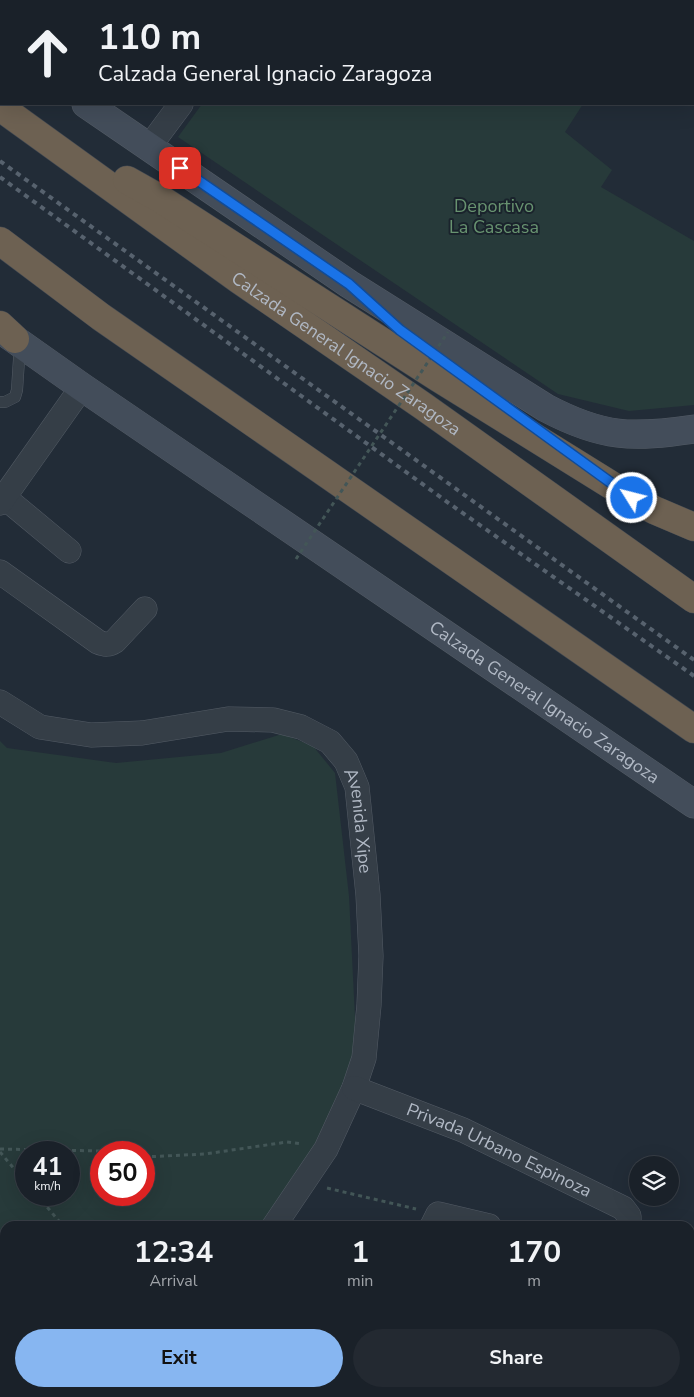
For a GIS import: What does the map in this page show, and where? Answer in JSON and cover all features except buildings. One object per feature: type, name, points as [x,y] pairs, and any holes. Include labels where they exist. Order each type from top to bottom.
[{"type":"highway","points":[[8,113],[159,198],[437,377],[632,498],[654,510],[694,527]]},
{"type":"highway","name":"Calzada General Ignacio Zaragoza","points":[[8,113],[238,279],[431,411],[694,599]]},
{"type":"highway","points":[[0,241],[101,317],[694,728]]},
{"type":"main road","points":[[87,105],[349,284],[532,400],[561,416],[581,425],[614,434],[641,435],[694,429]]},
{"type":"main road","points":[[349,284],[400,330],[632,498]]},
{"type":"main road","name":"Calzada General Ignacio Zaragoza","points":[[9,334],[82,387],[694,804]]},
{"type":"street","points":[[150,147],[180,105]]},
{"type":"street","points":[[69,551],[1,498],[82,387]]},
{"type":"street","points":[[0,572],[98,642],[104,644],[110,644],[115,641],[145,609]]},
{"type":"street","name":"Avenida Xipe","points":[[0,702],[40,727],[91,735],[142,733],[228,719],[273,720],[300,727],[330,742],[346,761],[357,787],[368,895],[371,956],[370,1005],[364,1058],[354,1088],[326,1149],[277,1221]]},
{"type":"street","name":"Privada Urbano Espinoza","points":[[354,1088],[464,1130],[623,1208],[629,1216],[628,1221]]},
{"type":"lane","points":[[0,402],[5,402],[15,397],[17,390],[9,334]]},
{"type":"path","points":[[296,559],[448,332]]},
{"type":"path","points":[[155,1156],[205,1154],[287,1142],[326,1149]]},
{"type":"path","points":[[0,1151],[90,1151]]},
{"type":"path","points":[[0,1151],[15,1169]]},
{"type":"path","points":[[304,1182],[435,1220]]},
{"type":"path","points":[[46,1206],[59,1221]]},
{"type":"green space","name":"Deportivo La Cascasa","points":[[201,105],[582,105],[565,132],[612,170],[601,187],[694,241],[694,405],[629,411],[558,394],[178,137]]},
{"type":"green space","points":[[282,734],[313,746],[335,773],[349,896],[357,1058],[321,1145],[268,1221],[0,1221],[0,741],[7,748],[116,763],[221,753]]},
{"type":"railway","points":[[0,161],[694,660]]},
{"type":"railway","points":[[0,177],[450,504],[694,676]]},
{"type":"route","points":[[180,168],[349,284],[400,330],[632,498]]}]
